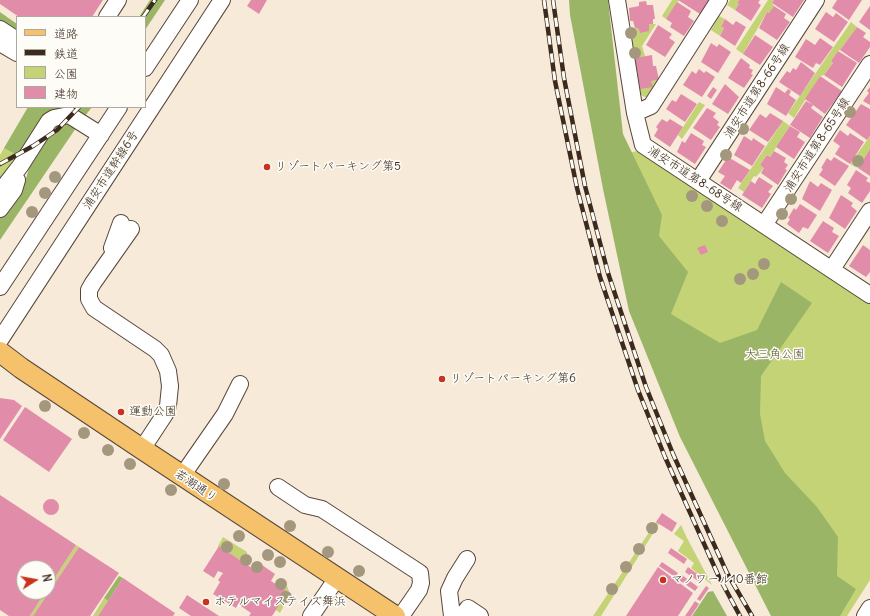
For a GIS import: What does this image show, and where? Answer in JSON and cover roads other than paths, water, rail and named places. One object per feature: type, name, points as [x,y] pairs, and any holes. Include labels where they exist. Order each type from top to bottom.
[{"type":"main road","name":"若潮通り","points":[[0,352],[21,368],[182,476],[395,616]]},
{"type":"street","points":[[108,16],[118,0]]},
{"type":"street","points":[[146,63],[190,0]]},
{"type":"street","name":"浦安市道幹線6号","points":[[0,340],[222,0]]},
{"type":"street","name":"浦安市道第8-68号線","points":[[617,0],[635,113],[643,145],[870,294]]},
{"type":"street","points":[[635,113],[651,106],[719,0]]},
{"type":"street","name":"浦安市道第8-66号線","points":[[698,181],[816,0]]},
{"type":"street","points":[[0,29],[16,39]]},
{"type":"street","points":[[0,43],[16,52]]},
{"type":"street","name":"浦安市道第8-65号線","points":[[764,225],[870,64]]},
{"type":"street","points":[[0,287],[118,108]]},
{"type":"street","points":[[0,192],[21,165],[49,121],[54,118],[69,116],[101,135]]},
{"type":"street","points":[[0,209],[14,190],[21,165]]},
{"type":"street","points":[[832,269],[870,211]]},
{"type":"street","points":[[126,226],[105,266],[89,290],[89,299],[94,308],[161,354],[168,371],[170,386],[168,406],[165,414],[142,449]]},
{"type":"street","points":[[182,476],[225,414],[236,404],[243,387]]},
{"type":"street","points":[[280,483],[305,505],[322,509],[420,573],[421,583],[419,590],[401,616]]},
{"type":"street","points":[[452,616],[449,591],[454,578],[467,559]]},
{"type":"street","points":[[312,616],[337,578]]},
{"type":"street","points":[[462,616],[468,608],[480,616]]},
{"type":"street","points":[[865,616],[870,608]]},
{"type":"railway","points":[[144,16],[155,0]]},
{"type":"railway","points":[[544,0],[555,81],[577,188],[600,277],[638,390],[665,457],[719,577],[740,616]]},
{"type":"railway","points":[[553,0],[564,78],[585,186],[608,273],[646,387],[673,454],[727,573],[752,616]]},
{"type":"railway","points":[[0,164],[33,146],[57,130],[78,108]]},
{"type":"place","name":"リゾートパーキング第5","points":[[267,167]]},
{"type":"place","name":"リゾートパーキング第6","points":[[442,379]]},
{"type":"place","name":"運動公園","points":[[121,412]]},
{"type":"place","name":"マノワール10番館","points":[[663,580]]},
{"type":"place","name":"ホテルマイステイズ舞浜","points":[[206,602]]},
{"type":"park label","name":"大三角公園","points":[[775,355]]}]
